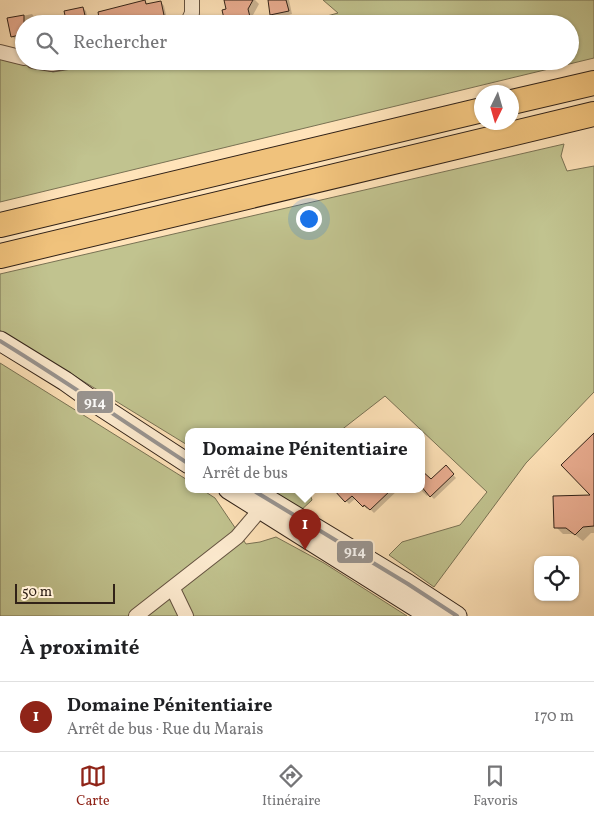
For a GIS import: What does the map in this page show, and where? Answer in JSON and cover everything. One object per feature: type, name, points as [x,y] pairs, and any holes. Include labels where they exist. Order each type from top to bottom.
[{"type":"highway","points":[[519,100],[594,83]]},
{"type":"highway","points":[[0,225],[474,112]]},
{"type":"highway","points":[[0,256],[594,114]]},
{"type":"street","points":[[191,15],[192,0]]},
{"type":"street","points":[[0,52],[15,56]]},
{"type":"street","points":[[0,341],[65,381],[108,412],[185,461]]},
{"type":"street","points":[[65,381],[102,400],[185,449]]},
{"type":"street","points":[[242,493],[259,498],[408,584],[457,616]]},
{"type":"street","points":[[136,616],[237,537],[259,498]]},
{"type":"street","points":[[259,498],[430,616]]},
{"type":"street","points":[[173,588],[186,616]]},
{"type":"green space","points":[[323,0],[594,0],[594,58],[579,62],[579,15],[331,15],[338,13]]},
{"type":"green space","points":[[0,57],[15,61],[15,70],[46,70],[53,72],[66,70],[544,70],[483,85],[474,85],[474,87],[0,202]]},
{"type":"green space","points":[[564,144],[561,156],[567,171],[594,166],[594,392],[526,463],[434,587],[389,555],[402,542],[460,525],[487,492],[425,434],[425,428],[419,428],[385,396],[344,428],[185,428],[185,444],[21,343],[0,349],[0,274]]},
{"type":"green space","points":[[0,363],[185,479],[185,493],[207,493],[215,498],[246,544],[276,537],[324,563],[407,616],[0,616]]},
{"type":"green space","points":[[265,493],[309,493],[312,500],[298,513]]},
{"type":"building","points":[[145,0],[146,4],[161,1],[164,15],[98,15],[98,12]]},
{"type":"building","points":[[224,0],[253,0],[248,9],[250,15],[223,15],[222,10],[226,9]]},
{"type":"building","points":[[268,0],[286,0],[289,11],[270,15]]},
{"type":"building","points":[[83,7],[85,15],[65,15],[64,11]]},
{"type":"building","points":[[15,17],[15,36],[11,37],[7,18]]},
{"type":"building","points":[[594,433],[594,526],[583,527],[575,535],[566,528],[554,528],[553,496],[590,495],[561,465]]},
{"type":"building","points":[[446,465],[454,474],[430,497],[425,491],[425,474],[431,479]]},
{"type":"building","points":[[337,493],[388,493],[370,510],[364,505],[363,507],[352,496],[345,502]]},
{"type":"transit line","name":"914","points":[[0,341],[185,461]]},
{"type":"transit line","name":"914","points":[[258,493],[408,584],[457,616]]},
{"type":"place","name":"Domaine Pénitentiaire","points":[[305,550]]}]
